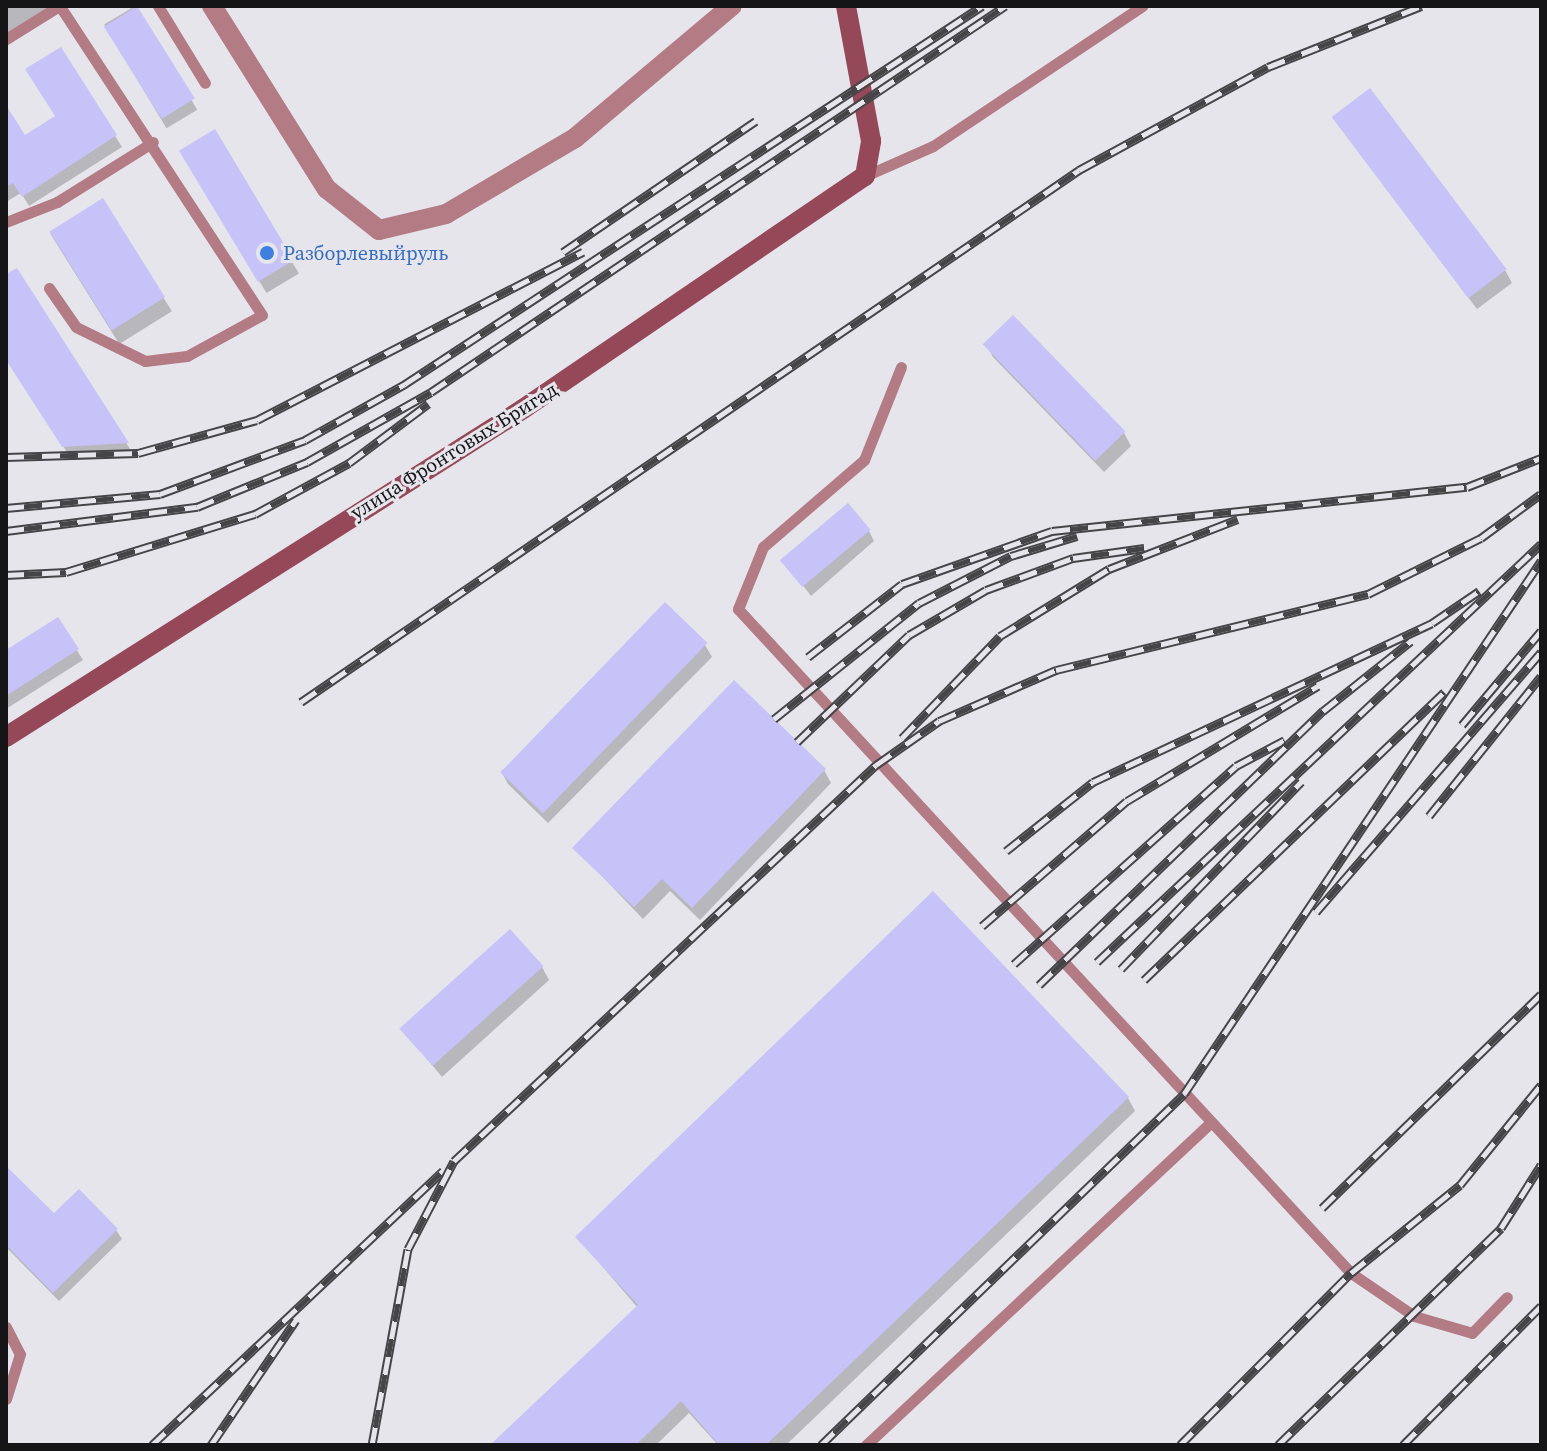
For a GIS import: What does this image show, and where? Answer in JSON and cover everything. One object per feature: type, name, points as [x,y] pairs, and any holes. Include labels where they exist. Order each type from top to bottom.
[{"type":"main road","points":[[846,6],[857,51],[871,141],[865,176]]},
{"type":"main road","name":"улица Фронтовых Бригад","points":[[6,737],[536,400],[865,176]]},
{"type":"street","points":[[212,6],[327,189],[379,230],[446,214],[575,138],[732,6]]},
{"type":"lane","points":[[6,39],[59,6],[153,142],[262,315],[187,356],[145,361],[76,327],[49,288]]},
{"type":"lane","points":[[158,6],[205,83]]},
{"type":"lane","points":[[865,176],[933,146],[1142,6]]},
{"type":"lane","points":[[6,222],[57,202],[153,142]]},
{"type":"lane","points":[[901,367],[864,460],[763,547],[738,609],[1209,1124],[1351,1273],[1414,1316],[1472,1333],[1507,1297]]},
{"type":"lane","points":[[866,1445],[1209,1124]]},
{"type":"lane","points":[[6,1327],[20,1354],[6,1399]]},
{"type":"building","points":[[137,6],[195,98],[162,119],[104,27]]},
{"type":"building","points":[[61,47],[117,135],[22,197],[13,183],[6,187],[6,105],[25,135],[55,116],[25,69]]},
{"type":"building","points":[[1370,88],[1507,269],[1468,298],[1332,117]]},
{"type":"building","points":[[215,129],[294,260],[258,282],[179,151]]},
{"type":"building","points":[[103,198],[165,297],[112,331],[50,231]]},
{"type":"building","points":[[17,268],[129,443],[62,447],[6,360],[6,274]]},
{"type":"building","points":[[1013,315],[1126,432],[1095,461],[983,344]]},
{"type":"building","points":[[848,503],[870,530],[802,587],[780,560]]},
{"type":"building","points":[[665,602],[707,643],[543,813],[500,772]]},
{"type":"building","points":[[58,617],[79,649],[6,696],[6,650]]},
{"type":"building","points":[[734,680],[826,769],[692,908],[662,879],[634,907],[572,848]]},
{"type":"building","points":[[933,891],[1129,1097],[766,1445],[719,1445],[681,1401],[636,1445],[490,1445],[638,1305],[575,1237]]},
{"type":"building","points":[[510,929],[543,966],[433,1066],[399,1029]]},
{"type":"building","points":[[6,1166],[54,1213],[79,1189],[118,1229],[53,1293],[6,1245]]},
{"type":"railway","points":[[6,508],[160,494],[305,440],[405,384],[982,6]]},
{"type":"railway","points":[[6,531],[197,507],[307,462],[431,392],[1005,6]]},
{"type":"railway","points":[[301,702],[1079,170],[1268,67],[1421,6]]},
{"type":"railway","points":[[563,252],[756,121]]},
{"type":"railway","points":[[6,457],[138,453],[257,420],[583,252]]},
{"type":"railway","points":[[6,575],[66,572],[255,514],[349,463],[428,404]]},
{"type":"railway","points":[[808,657],[902,584],[1052,531],[1467,487],[1541,458]]},
{"type":"railway","points":[[372,1445],[408,1249],[454,1161],[876,765],[939,721],[1056,670],[1368,594],[1481,538],[1541,494]]},
{"type":"railway","points":[[902,738],[1000,636],[1109,569],[1238,519]]},
{"type":"railway","points":[[774,719],[919,603],[1011,556],[1077,536]]},
{"type":"railway","points":[[1097,962],[1541,544]]},
{"type":"railway","points":[[797,742],[909,635],[986,590],[1073,558],[1144,548]]},
{"type":"railway","points":[[821,1445],[1184,1094],[1541,561]]},
{"type":"railway","points":[[1006,851],[1093,782],[1432,623],[1479,591]]},
{"type":"railway","points":[[1462,725],[1541,631]]},
{"type":"railway","points":[[1039,985],[1323,711],[1411,641]]},
{"type":"railway","points":[[1316,912],[1541,652]]},
{"type":"railway","points":[[1429,816],[1541,676]]},
{"type":"railway","points":[[982,926],[1127,801],[1318,686]]},
{"type":"railway","points":[[1144,980],[1444,692]]},
{"type":"railway","points":[[1014,964],[1236,766],[1285,740]]},
{"type":"railway","points":[[1121,969],[1301,782]]},
{"type":"railway","points":[[1322,1208],[1541,994]]},
{"type":"railway","points":[[1180,1445],[1351,1273],[1460,1185],[1541,1085]]},
{"type":"railway","points":[[1278,1445],[1501,1228],[1541,1165]]},
{"type":"railway","points":[[152,1445],[443,1171]]},
{"type":"railway","points":[[1403,1445],[1541,1306]]},
{"type":"railway","points":[[211,1445],[296,1320]]},
{"type":"place","name":"Разборлевыйруль","points":[[267,253]]}]
